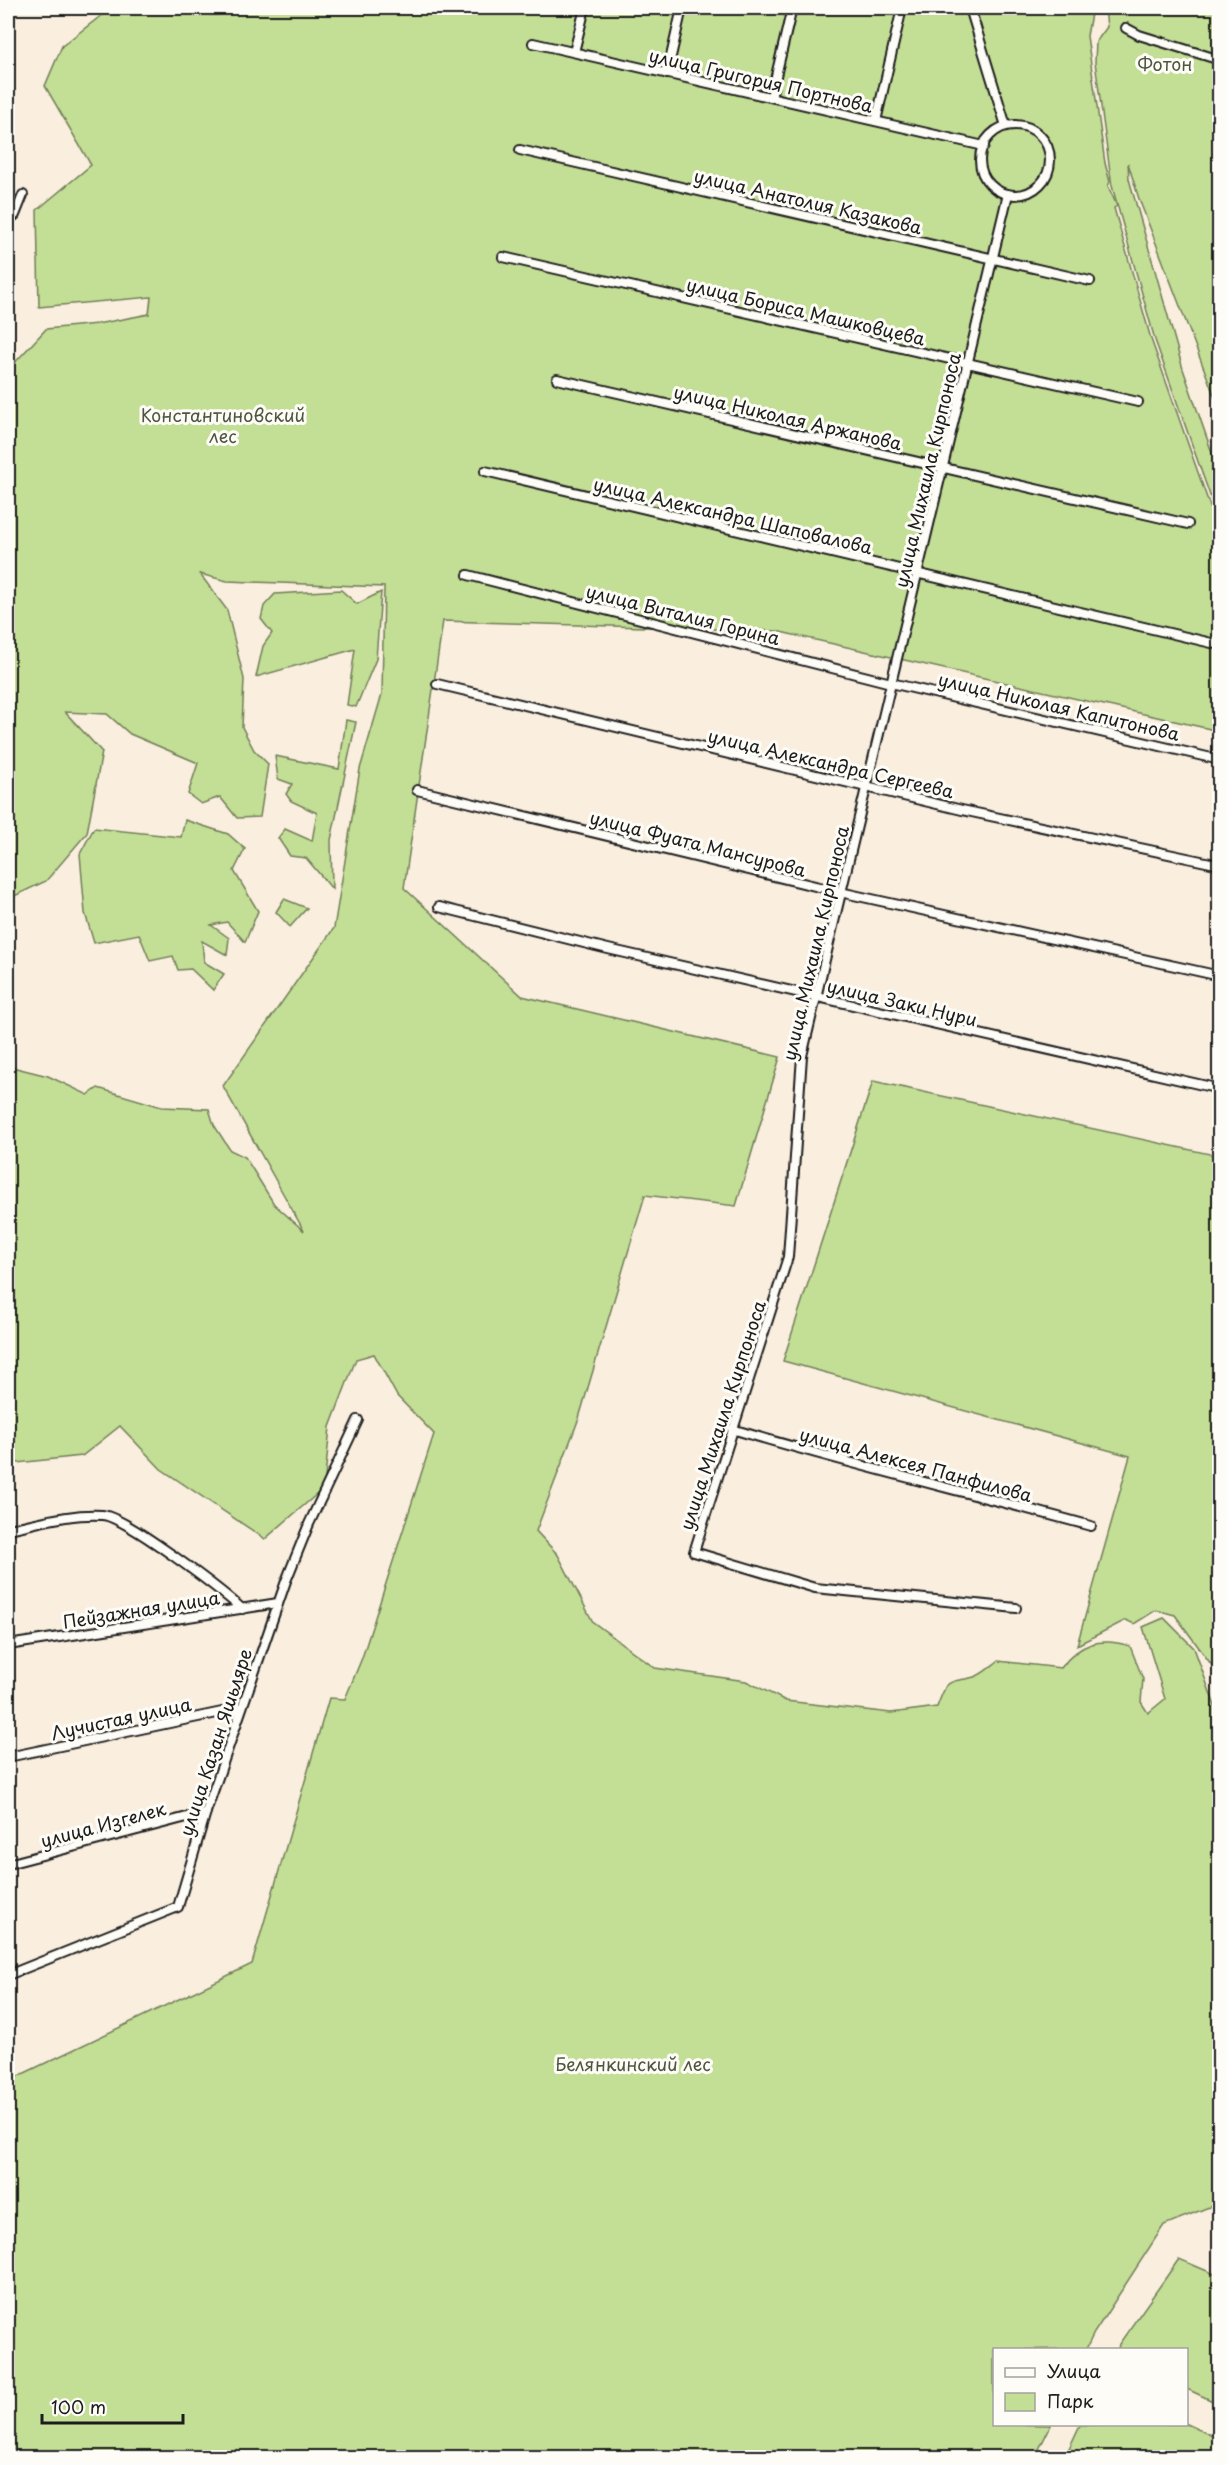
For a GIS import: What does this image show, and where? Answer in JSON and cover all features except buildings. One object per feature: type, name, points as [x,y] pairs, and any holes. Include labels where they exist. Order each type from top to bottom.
[{"type":"street","points":[[574,52],[585,8]]},
{"type":"street","points":[[667,74],[682,8]]},
{"type":"street","points":[[771,98],[792,8]]},
{"type":"street","points":[[876,121],[902,8]]},
{"type":"street","points":[[970,8],[1006,126]]},
{"type":"street","points":[[1126,28],[1139,35],[1220,60]]},
{"type":"street","name":"улица Григория Портнова","points":[[533,43],[984,146]]},
{"type":"street","points":[[1016,124],[1035,131],[1043,138],[1050,157],[1046,178],[1030,191],[1008,194],[988,182],[982,172],[980,161],[984,146],[995,130],[1006,126],[1016,124]]},
{"type":"street","name":"улица Анатолия Казакова","points":[[520,150],[1090,281]]},
{"type":"street","name":"улица Михаила Кирпоноса","points":[[1008,194],[802,1056],[788,1257],[694,1552],[815,1588],[1016,1608]]},
{"type":"street","points":[[8,220],[15,215],[23,195]]},
{"type":"street","name":"улица Бориса Машковцева","points":[[503,257],[1138,402]]},
{"type":"street","name":"улица Николая Аржанова","points":[[557,380],[1188,524]]},
{"type":"street","name":"улица Александра Шаповалова","points":[[485,471],[1220,645]]},
{"type":"street","name":"улица Виталия Горина","points":[[468,575],[891,682]]},
{"type":"street","name":"улица Николая Капитонова","points":[[891,682],[1220,760]]},
{"type":"street","name":"улица Александра Сергеева","points":[[437,684],[866,787],[1220,865]]},
{"type":"street","name":"улица Фуата Мансурова","points":[[417,790],[840,892],[1220,976]]},
{"type":"street","name":"улица Заки Нури","points":[[439,907],[1220,1089]]},
{"type":"street","name":"улица Казан Яшьляре","points":[[8,1975],[178,1907],[206,1812],[278,1603],[309,1524],[358,1420]]},
{"type":"street","name":"улица Алексея Панфилова","points":[[732,1430],[1091,1526]]},
{"type":"street","points":[[8,1529],[81,1515],[105,1515],[158,1545],[242,1609]]},
{"type":"street","name":"Пейзажная улица","points":[[8,1645],[278,1603]]},
{"type":"street","name":"Лучистая улица","points":[[8,1757],[241,1708]]},
{"type":"street","name":"улица Изгелек","points":[[8,1864],[206,1812]]},
{"type":"green space","points":[[111,8],[218,15],[207,8],[1092,8],[1087,36],[1105,163],[1110,182],[1108,186],[1117,206],[1114,208],[1151,339],[1219,532],[1219,731],[776,631],[443,621],[404,888],[522,996],[780,1057],[736,1206],[645,1195],[579,1418],[536,1531],[558,1555],[593,1622],[655,1668],[746,1681],[786,1701],[891,1713],[937,1707],[949,1683],[977,1676],[998,1661],[1061,1668],[1083,1648],[1091,1644],[1109,1642],[1130,1646],[1143,1679],[1141,1702],[1148,1713],[1165,1699],[1143,1627],[1164,1618],[1194,1648],[1219,1717],[1219,2203],[1164,2225],[1086,2348],[993,2348],[993,2426],[1050,2426],[1035,2457],[8,2457],[8,2081],[252,1964],[329,1698],[345,1699],[362,1658],[434,1434],[397,1396],[374,1354],[356,1359],[330,1427],[324,1488],[265,1539],[161,1469],[120,1426],[82,1456],[8,1464],[8,1066],[48,1076],[88,1095],[98,1088],[162,1107],[209,1109],[214,1125],[230,1150],[245,1157],[274,1204],[304,1231],[223,1086],[334,928],[360,769],[382,694],[384,587],[227,581],[200,574],[227,610],[244,679],[242,727],[254,750],[268,764],[260,817],[237,818],[220,797],[201,804],[188,794],[198,763],[130,734],[107,714],[65,712],[102,752],[87,833],[46,881],[8,899],[8,370],[46,329],[97,324],[149,314],[151,297],[39,307],[37,210],[91,165],[45,86],[62,46]]},
{"type":"green space","name":"Фотон","points":[[1105,8],[1219,8],[1219,408],[1139,199],[1128,163],[1129,179],[1183,369],[1219,473],[1219,521],[1155,340],[1112,186],[1095,62],[1096,42],[1107,27]]},
{"type":"green space","points":[[341,590],[357,604],[381,592],[376,659],[356,707],[347,705],[355,649],[256,677],[263,646],[272,633],[261,619],[264,606],[275,594]]},
{"type":"green space","points":[[346,720],[356,722],[331,840],[332,889],[306,858],[290,856],[278,838],[285,829],[312,841],[317,813],[291,801],[286,794],[292,784],[278,779],[275,756],[339,769]]},
{"type":"green space","points":[[185,820],[228,834],[245,849],[234,871],[258,911],[245,942],[227,922],[211,925],[229,938],[227,955],[202,941],[204,962],[224,974],[213,990],[191,969],[178,970],[173,956],[150,961],[139,934],[94,943],[85,913],[80,854],[94,828],[181,837]]},
{"type":"green space","points":[[284,899],[307,908],[290,927],[276,912]]},
{"type":"green space","points":[[873,1081],[1219,1156],[1219,1675],[1175,1615],[1156,1610],[1134,1624],[1126,1620],[1077,1645],[1130,1456],[783,1361]]},
{"type":"green space","points":[[1179,2259],[1219,2276],[1219,2404],[1188,2389],[1188,2348],[1118,2348]]},
{"type":"green space","points":[[1188,2424],[1219,2439],[1219,2457],[1065,2457],[1080,2426]]},
{"type":"park label","name":"Константиновский лес","points":[[223,424]]},
{"type":"park label","name":"Белянкинский лес","points":[[633,2063]]}]
